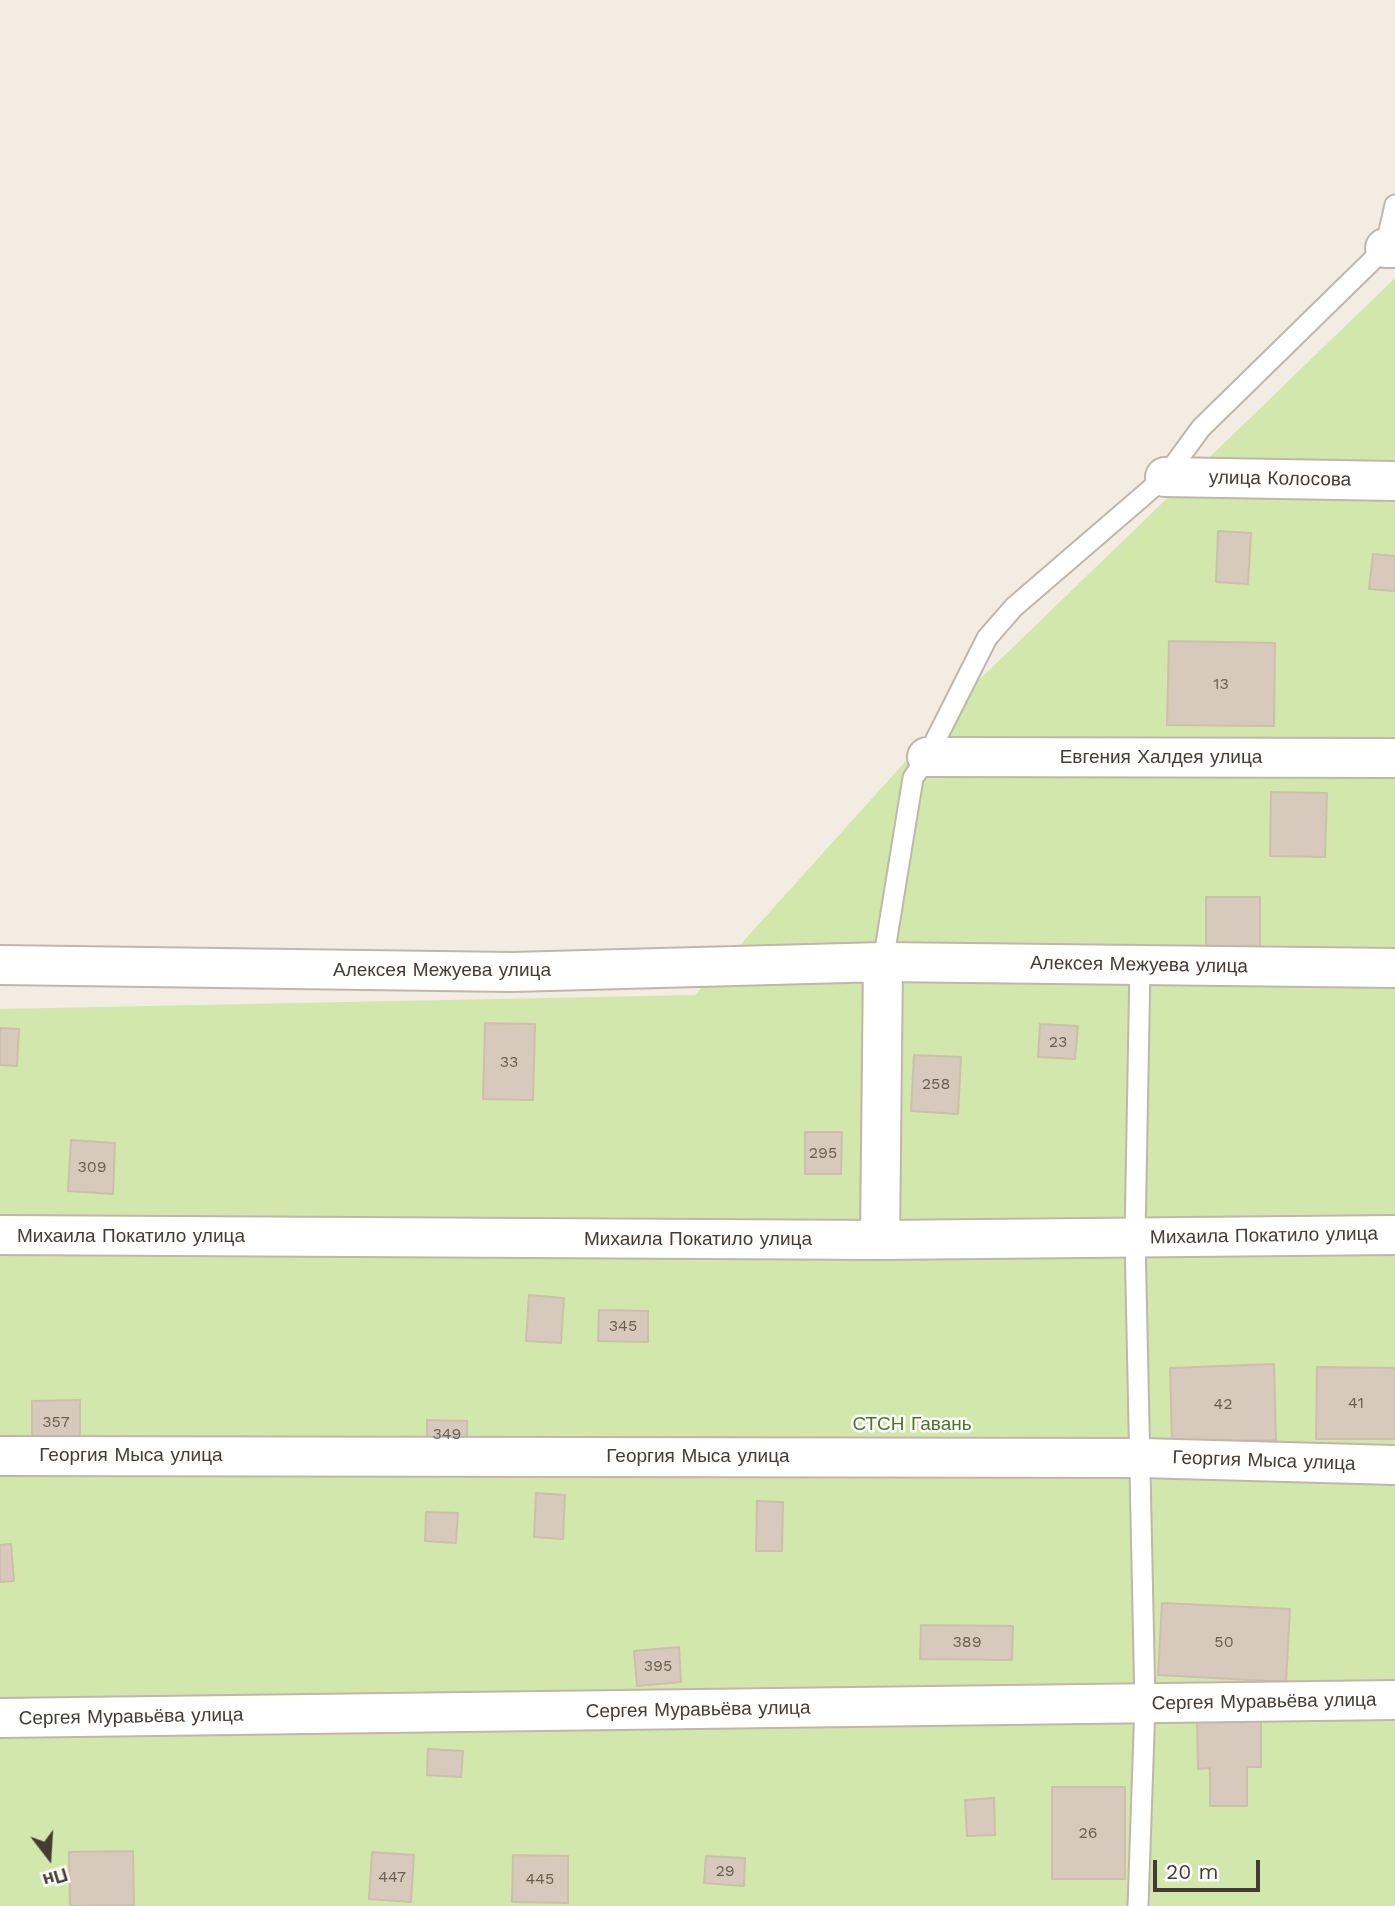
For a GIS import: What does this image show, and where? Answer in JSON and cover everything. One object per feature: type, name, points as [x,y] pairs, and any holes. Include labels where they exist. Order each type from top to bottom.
[{"type":"street","name":"улица Колосова","points":[[1165,477],[1395,481]]},
{"type":"street","name":"Евгения Халдея улица","points":[[927,757],[1395,758]]},
{"type":"street","name":"Алексея Межуева улица","points":[[0,965],[512,972],[883,962],[1395,968]]},
{"type":"street","points":[[880,1240],[883,962]]},
{"type":"street","name":"Михаила Покатило улица","points":[[0,1235],[880,1240],[1395,1235]]},
{"type":"street","name":"Георгия Мыса улица","points":[[0,1456],[1141,1458],[1395,1465]]},
{"type":"street","name":"Сергея Муравьёва улица","points":[[0,1718],[1395,1700]]},
{"type":"lane","points":[[883,962],[913,778],[927,757],[987,638],[1014,607],[1165,477],[1201,428],[1390,248],[1395,205]]},
{"type":"lane","points":[[1138,1906],[1145,1704],[1135,1237],[1140,965]]},
{"type":"green space","name":"СТСН Гавань","points":[[1395,278],[1395,1906],[0,1906],[0,1009],[695,995],[977,682]]},
{"type":"building","points":[[1218,531],[1251,533],[1248,584],[1216,582]]},
{"type":"building","points":[[1373,554],[1395,556],[1395,591],[1369,589]]},
{"type":"building","points":[[1169,641],[1275,643],[1274,726],[1167,725]]},
{"type":"building","points":[[1271,792],[1327,793],[1325,857],[1270,856]]},
{"type":"building","points":[[1206,897],[1260,897],[1260,950],[1206,950]]},
{"type":"building","points":[[485,1023],[535,1024],[533,1100],[483,1099]]},
{"type":"building","points":[[1040,1024],[1078,1026],[1075,1059],[1038,1057]]},
{"type":"building","points":[[0,1028],[19,1029],[17,1066],[0,1065]]},
{"type":"building","points":[[914,1055],[961,1057],[958,1114],[911,1111]]},
{"type":"building","points":[[805,1132],[842,1132],[841,1174],[805,1174]]},
{"type":"building","points":[[71,1140],[115,1143],[113,1194],[68,1191]]},
{"type":"building","points":[[529,1295],[564,1298],[561,1343],[526,1341]]},
{"type":"building","points":[[599,1310],[648,1311],[648,1342],[598,1341]]},
{"type":"building","points":[[1274,1364],[1276,1440],[1172,1443],[1170,1368]]},
{"type":"building","points":[[1317,1367],[1395,1368],[1395,1439],[1316,1439]]},
{"type":"building","points":[[80,1400],[80,1444],[32,1444],[32,1401]]},
{"type":"building","points":[[427,1420],[467,1421],[467,1447],[427,1446]]},
{"type":"building","points":[[536,1493],[565,1495],[563,1539],[534,1537]]},
{"type":"building","points":[[757,1501],[783,1502],[782,1551],[756,1551]]},
{"type":"building","points":[[426,1512],[458,1513],[456,1543],[425,1541]]},
{"type":"building","points":[[11,1544],[14,1581],[0,1582],[0,1545]]},
{"type":"building","points":[[1162,1603],[1290,1609],[1286,1682],[1158,1675]]},
{"type":"building","points":[[921,1625],[1013,1626],[1012,1660],[920,1659]]},
{"type":"building","points":[[679,1647],[681,1682],[637,1686],[634,1651]]},
{"type":"building","points":[[1261,1715],[1261,1767],[1247,1767],[1247,1806],[1210,1806],[1210,1768],[1198,1769],[1197,1716]]},
{"type":"building","points":[[428,1749],[463,1751],[461,1777],[427,1775]]},
{"type":"building","points":[[1052,1787],[1125,1787],[1125,1879],[1052,1879]]},
{"type":"building","points":[[994,1798],[995,1835],[967,1836],[965,1800]]},
{"type":"building","points":[[133,1851],[134,1905],[70,1906],[69,1852]]},
{"type":"building","points":[[372,1852],[414,1855],[411,1902],[369,1899]]},
{"type":"building","points":[[513,1855],[568,1856],[568,1903],[512,1902]]},
{"type":"building","points":[[706,1856],[745,1858],[744,1886],[704,1883]]}]
